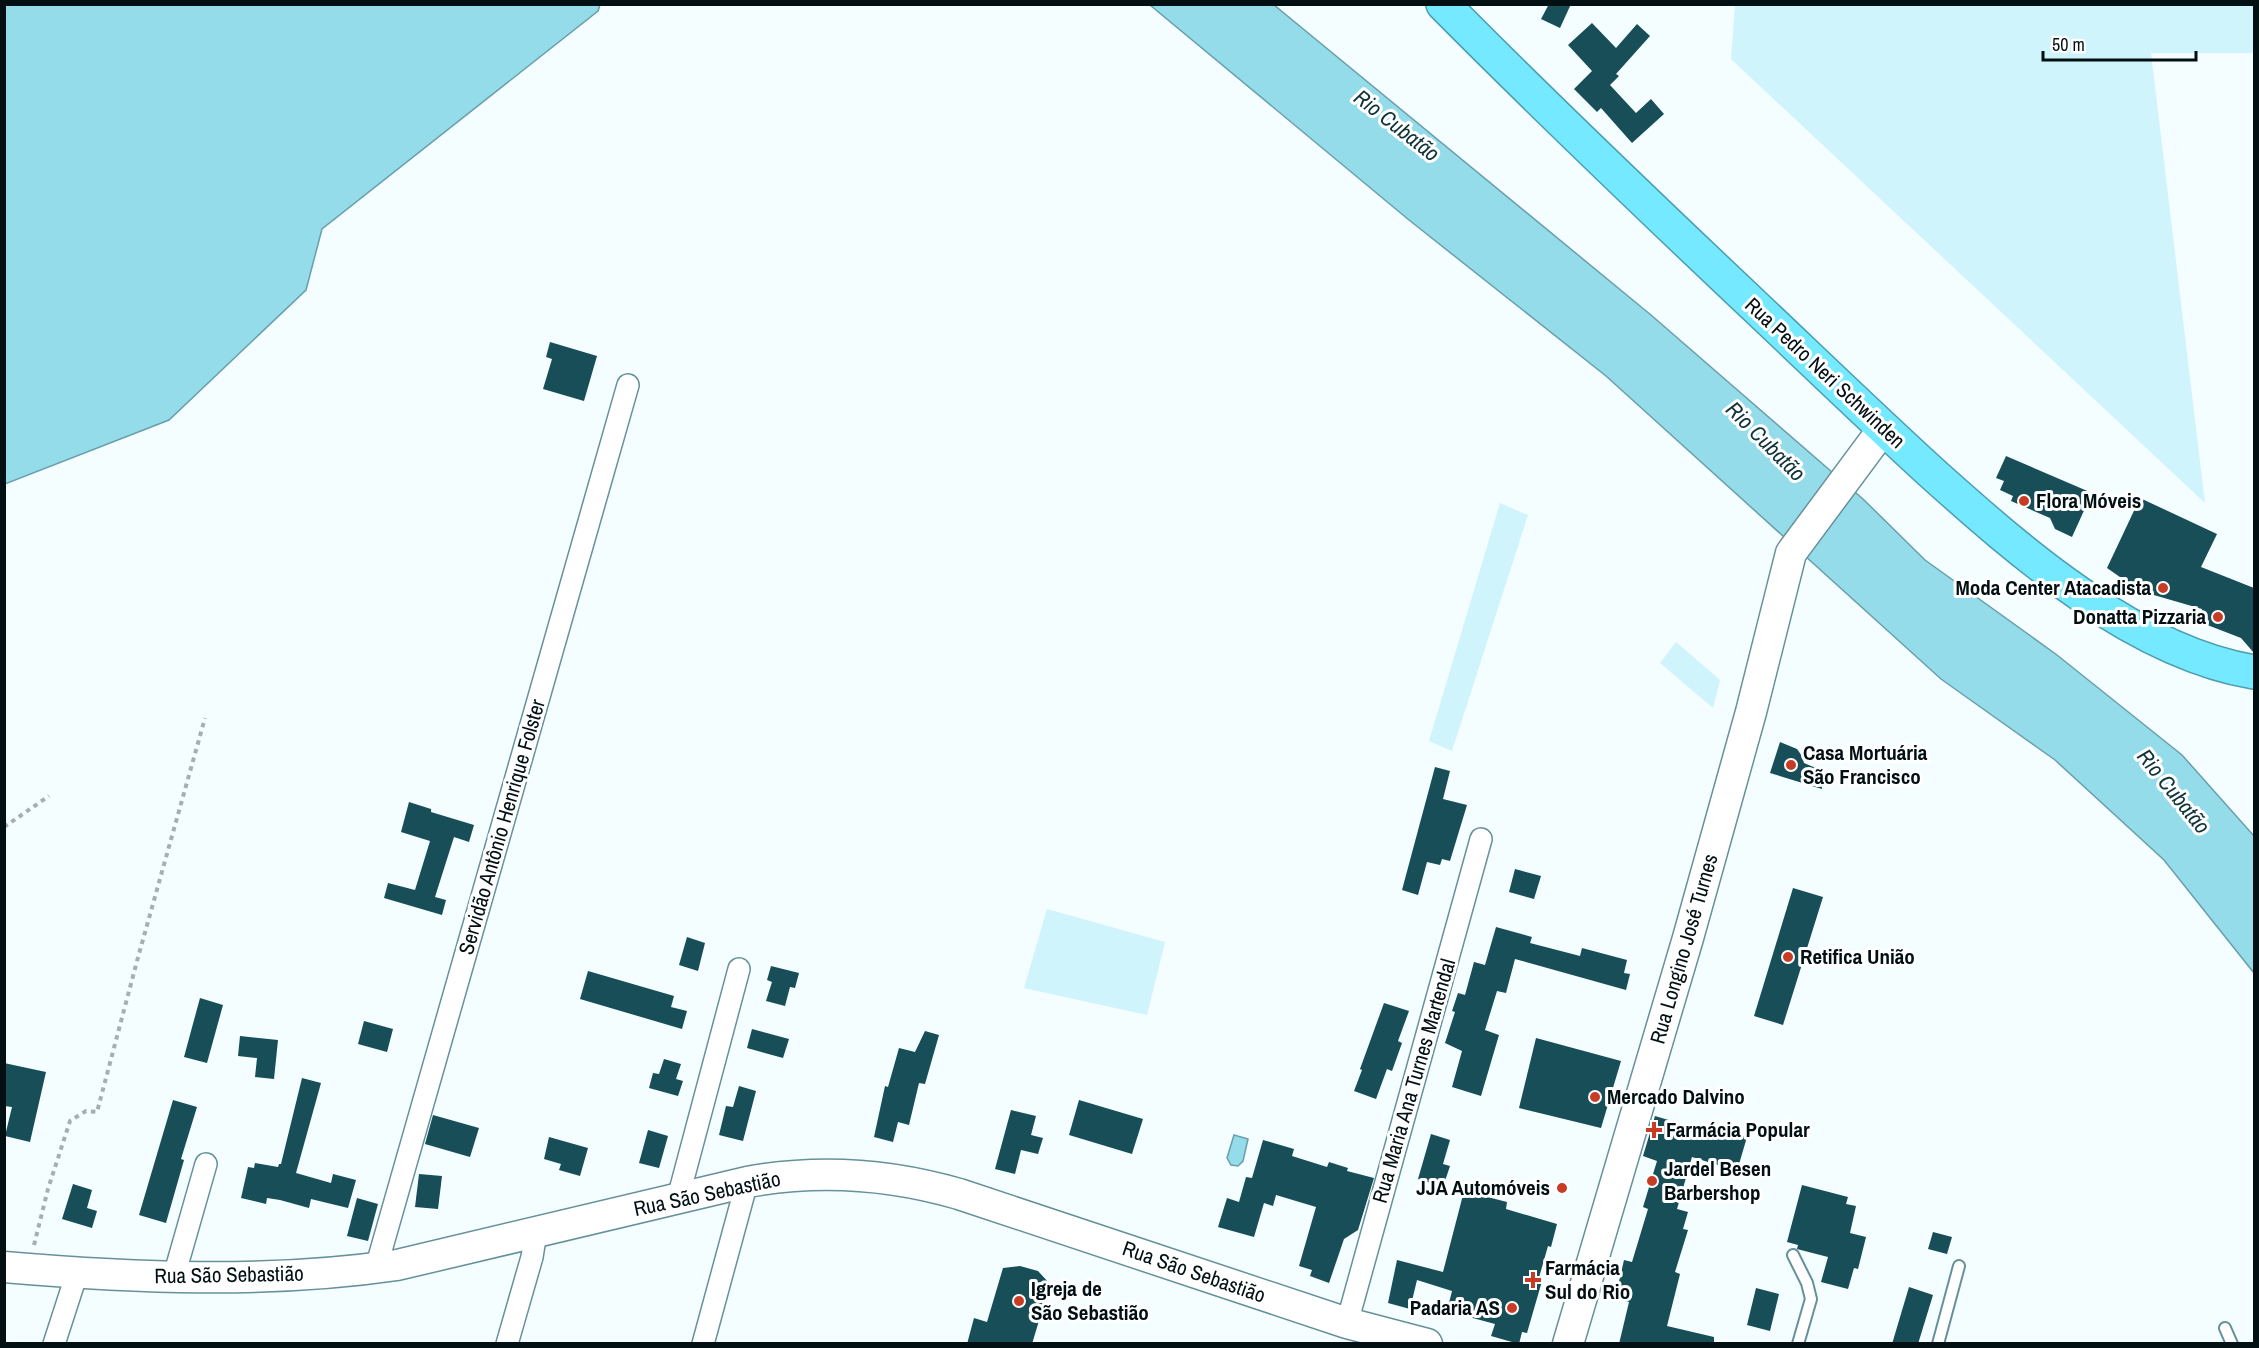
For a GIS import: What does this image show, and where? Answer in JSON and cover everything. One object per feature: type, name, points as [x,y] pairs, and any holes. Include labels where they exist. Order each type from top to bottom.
[{"type":"highway","name":"Rua Pedro Neri Schwinden","points":[[1443,4],[1531,93],[1883,429],[1989,524],[2060,578],[2114,615],[2201,660],[2254,672]]},
{"type":"main road","name":"Rua Longino José Turnes","points":[[1568,1344],[1688,938],[1751,712],[1791,553],[1883,429]]},
{"type":"main road","name":"Rua São Sebastião","points":[[16,1268],[77,1273],[174,1276],[307,1275],[376,1268],[747,1182],[779,1177],[837,1175],[898,1180],[942,1189],[1411,1342]]},
{"type":"street","name":"Servidão Antônio Henrique Folster","points":[[376,1268],[628,385]]},
{"type":"street","name":"Rua Maria Ana Turnes Martendal","points":[[1347,1323],[1481,839]]},
{"type":"street","points":[[678,1198],[739,969]]},
{"type":"street","points":[[174,1276],[206,1164]]},
{"type":"street","points":[[703,1344],[747,1182]]},
{"type":"street","points":[[507,1344],[532,1257],[536,1232]]},
{"type":"street","points":[[54,1344],[77,1273]]},
{"type":"lane","points":[[1793,1255],[1807,1283],[1811,1299],[1797,1344]]},
{"type":"lane","points":[[1938,1344],[1959,1266]]},
{"type":"lane","points":[[2225,1328],[2232,1344]]},
{"type":"path","points":[[16,1268],[48,1189],[70,1121],[86,1111],[98,1112],[137,961],[206,718]]},
{"type":"path","points":[[4,827],[49,796]]},
{"type":"shaded area","points":[[1735,5],[2254,5],[2254,53],[2151,53],[2205,503],[1731,59]]},
{"type":"shaded area","points":[[1500,503],[1528,515],[1452,751],[1429,741]]},
{"type":"shaded area","points":[[1676,642],[1720,680],[1713,708],[1660,663]]},
{"type":"shaded area","points":[[1047,909],[1165,942],[1147,1015],[1024,988]]},
{"type":"water","points":[[5,4],[600,5],[598,11],[322,229],[306,290],[169,420],[5,484]]},
{"type":"water","name":"Rio Cubatão","points":[[1150,5],[1274,5],[1651,315],[1863,499],[1925,560],[2057,655],[2182,755],[2254,836],[2254,973],[2164,860],[2055,760],[1941,679],[1606,376],[1409,220]]},
{"type":"water","points":[[1234,1135],[1248,1139],[1243,1161],[1238,1166],[1231,1165],[1227,1158]]},
{"type":"building","points":[[1549,4],[1571,4],[1560,28],[1541,19]]},
{"type":"building","points":[[1592,23],[1616,48],[1637,24],[1650,36],[1616,74],[1619,76],[1610,85],[1636,113],[1651,99],[1664,114],[1632,143],[1601,108],[1597,112],[1574,89],[1592,71],[1568,45]]},
{"type":"building","points":[[550,342],[597,356],[584,401],[543,389],[552,359],[546,357]]},
{"type":"building","points":[[2006,456],[2092,493],[2072,537],[2055,529],[2050,518],[2011,501],[2013,496],[2000,490],[2004,481],[1996,478]]},
{"type":"building","points":[[2140,498],[2217,534],[2201,567],[2254,588],[2254,653],[2241,638],[2197,621],[2202,609],[2140,591],[2107,568]]},
{"type":"building","name":"Casa Mortuária São Francisco","points":[[1780,742],[1797,749],[1804,763],[1818,769],[1822,789],[1770,773]]},
{"type":"building","points":[[1435,767],[1450,771],[1443,799],[1467,805],[1450,861],[1442,859],[1440,865],[1427,862],[1418,895],[1402,890]]},
{"type":"building","points":[[409,802],[431,809],[431,812],[474,825],[469,842],[454,837],[435,897],[446,900],[442,915],[384,898],[388,883],[415,890],[430,841],[401,832]]},
{"type":"building","points":[[1515,869],[1541,876],[1534,899],[1509,892]]},
{"type":"building","name":"Retifica União","points":[[1793,888],[1823,897],[1783,1025],[1754,1016]]},
{"type":"building","points":[[1496,927],[1532,937],[1530,943],[1580,956],[1582,948],[1627,960],[1624,973],[1630,974],[1626,990],[1515,959],[1506,993],[1497,991],[1485,1030],[1499,1035],[1481,1096],[1452,1087],[1462,1051],[1445,1043],[1455,1012],[1452,1011],[1458,993],[1465,995],[1474,962],[1485,965]]},
{"type":"building","points":[[687,937],[705,943],[698,971],[679,965]]},
{"type":"building","points":[[771,966],[799,973],[795,988],[790,987],[785,1006],[766,1001],[772,982],[767,980]]},
{"type":"building","points":[[588,971],[674,996],[671,1007],[687,1011],[682,1029],[580,999]]},
{"type":"building","points":[[200,998],[223,1005],[207,1063],[184,1057]]},
{"type":"building","points":[[1384,1003],[1409,1011],[1398,1041],[1402,1043],[1392,1071],[1387,1069],[1376,1099],[1354,1091]]},
{"type":"building","points":[[364,1021],[393,1029],[387,1052],[358,1044]]},
{"type":"building","points":[[752,1029],[789,1039],[783,1058],[747,1048]]},
{"type":"building","points":[[925,1031],[939,1035],[925,1084],[919,1083],[909,1125],[898,1122],[893,1142],[874,1137],[885,1086],[888,1087],[899,1048],[915,1052]]},
{"type":"building","points":[[240,1036],[278,1040],[274,1079],[255,1077],[257,1058],[238,1056]]},
{"type":"building","points":[[1536,1038],[1621,1061],[1601,1128],[1519,1108]]},
{"type":"building","points":[[664,1059],[681,1064],[676,1079],[683,1081],[678,1096],[649,1088],[653,1073],[659,1074]]},
{"type":"building","points":[[4,1063],[46,1072],[30,1142],[5,1136],[12,1107],[4,1106]]},
{"type":"building","points":[[302,1078],[321,1083],[296,1173],[331,1183],[333,1174],[356,1180],[348,1208],[311,1199],[309,1208],[267,1198],[266,1204],[241,1198],[248,1167],[254,1168],[255,1163],[278,1167],[281,1164]]},
{"type":"building","points":[[739,1086],[756,1091],[743,1141],[719,1135],[726,1106],[733,1107]]},
{"type":"building","points":[[173,1100],[197,1107],[181,1159],[184,1160],[166,1223],[139,1215]]},
{"type":"building","points":[[1079,1100],[1143,1119],[1132,1154],[1069,1135]]},
{"type":"building","points":[[1011,1110],[1036,1116],[1031,1135],[1043,1138],[1038,1154],[1021,1150],[1015,1174],[995,1169]]},
{"type":"building","points":[[433,1115],[479,1128],[470,1157],[425,1144]]},
{"type":"building","points":[[1655,1116],[1709,1132],[1710,1126],[1747,1137],[1737,1171],[1692,1157],[1677,1209],[1688,1212],[1683,1229],[1688,1230],[1675,1272],[1680,1274],[1667,1326],[1714,1337],[1714,1344],[1619,1344],[1629,1302],[1615,1299],[1624,1260],[1632,1262],[1648,1209],[1643,1207],[1657,1161],[1643,1156]]},
{"type":"building","points":[[648,1130],[668,1136],[659,1168],[639,1163]]},
{"type":"building","points":[[1431,1134],[1450,1140],[1443,1164],[1450,1166],[1443,1187],[1418,1179]]},
{"type":"building","points":[[549,1137],[588,1148],[580,1176],[559,1170],[561,1164],[544,1159]]},
{"type":"building","points":[[1263,1140],[1294,1149],[1292,1156],[1327,1167],[1329,1162],[1348,1168],[1347,1171],[1374,1178],[1358,1230],[1344,1239],[1329,1283],[1310,1276],[1312,1270],[1299,1266],[1316,1207],[1276,1195],[1273,1206],[1264,1203],[1254,1237],[1218,1227],[1227,1198],[1239,1202],[1246,1177],[1252,1178]]},
{"type":"building","points":[[419,1174],[442,1176],[438,1209],[415,1207]]},
{"type":"building","points":[[73,1184],[92,1190],[87,1208],[97,1211],[92,1228],[62,1219]]},
{"type":"building","points":[[1802,1185],[1848,1197],[1846,1204],[1856,1206],[1850,1233],[1866,1237],[1858,1269],[1854,1268],[1848,1289],[1821,1282],[1828,1257],[1797,1249],[1798,1245],[1787,1242]]},
{"type":"building","points":[[1464,1191],[1507,1202],[1506,1209],[1557,1224],[1538,1281],[1542,1281],[1527,1333],[1522,1332],[1519,1344],[1491,1336],[1495,1324],[1447,1311],[1452,1291],[1417,1280],[1410,1309],[1388,1303],[1397,1260],[1443,1272]]},
{"type":"building","points":[[357,1198],[378,1204],[368,1241],[347,1236]]},
{"type":"building","points":[[1933,1232],[1952,1237],[1947,1254],[1928,1249]]},
{"type":"building","name":"Igreja de São Sebastião","points":[[1020,1266],[1038,1271],[1050,1284],[1032,1344],[967,1344],[974,1318],[987,1322],[1003,1268]]},
{"type":"building","points":[[1909,1287],[1933,1295],[1918,1344],[1892,1344]]},
{"type":"building","points":[[1756,1288],[1779,1294],[1770,1331],[1747,1325]]},
{"type":"place","name":"Flora Móveis","points":[[2024,501]]},
{"type":"place","name":"Moda Center Atacadista","points":[[2163,588]]},
{"type":"place","name":"Donatta Pizzaria","points":[[2218,617]]},
{"type":"place","name":"Casa Mortuária São Francisco","points":[[1791,765]]},
{"type":"place","name":"Retifica União","points":[[1788,957]]},
{"type":"place","name":"Mercado Dalvino","points":[[1595,1097]]},
{"type":"place","name":"Farmácia Popular","points":[[1654,1130]]},
{"type":"place","name":"Jardel Besen Barbershop","points":[[1652,1181]]},
{"type":"place","name":"JJA Automóveis","points":[[1562,1188]]},
{"type":"place","name":"Farmácia Sul do Rio","points":[[1533,1280]]},
{"type":"place","name":"Igreja de São Sebastião","points":[[1019,1301]]},
{"type":"place","name":"Padaria AS","points":[[1512,1308]]}]
